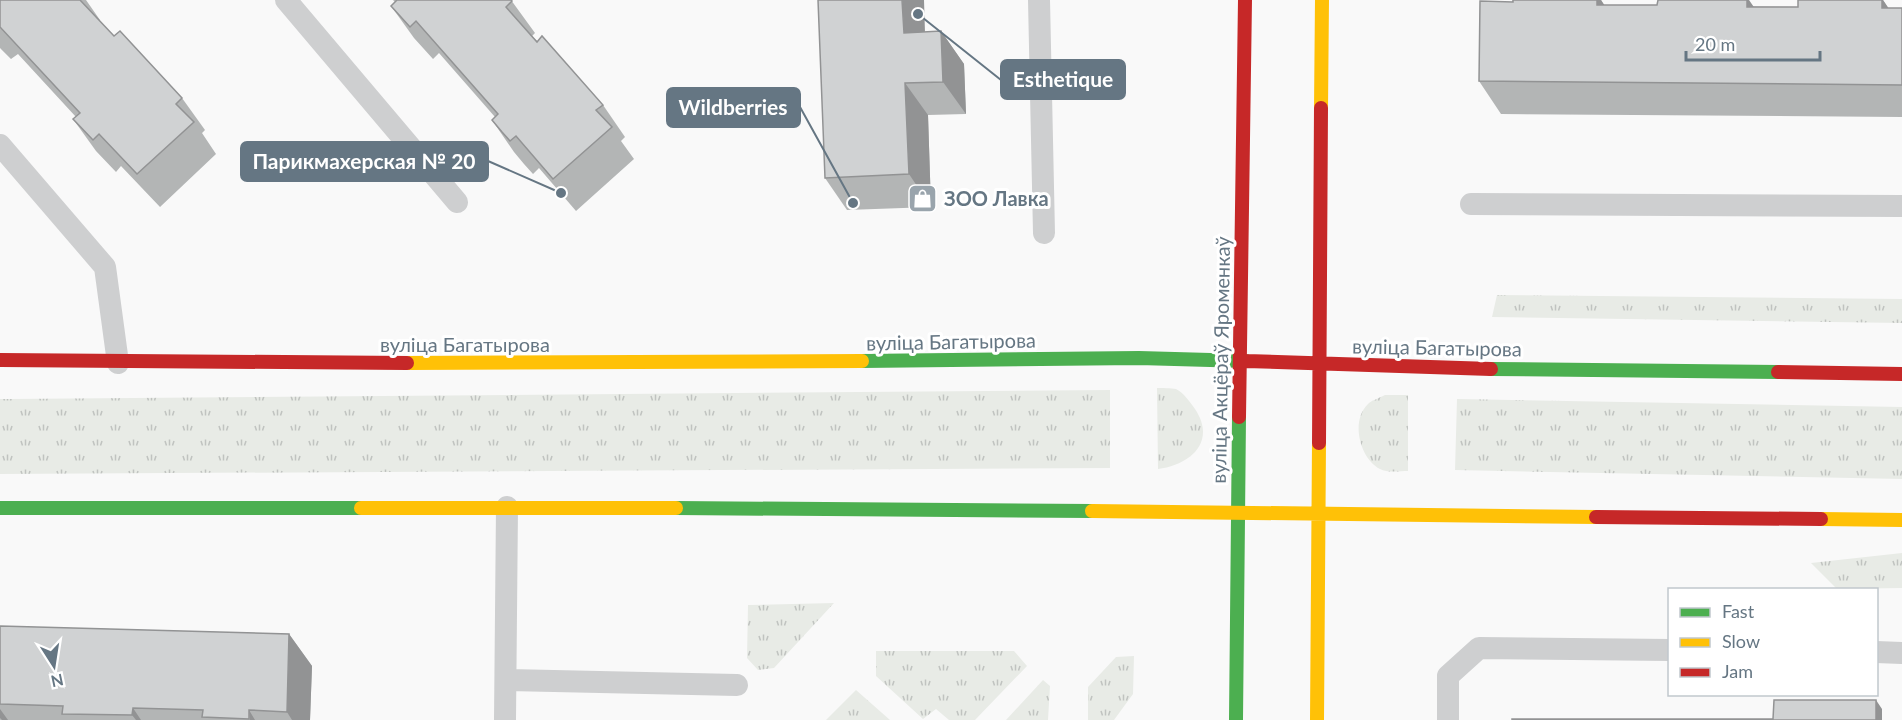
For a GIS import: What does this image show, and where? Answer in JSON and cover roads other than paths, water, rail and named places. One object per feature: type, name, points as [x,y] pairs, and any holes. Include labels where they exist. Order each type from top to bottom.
[{"type":"street","name":"вуліца Акцёраў Яроменкаў","points":[[1236,720],[1235,513],[1240,362],[1245,0]]},
{"type":"street","points":[[1317,720],[1322,0]]},
{"type":"street","name":"вуліца Багатырова","points":[[0,360],[117,363],[544,364],[1128,358],[1318,364],[1902,374]]},
{"type":"street","points":[[0,508],[507,507],[1902,520]]},
{"type":"lane","points":[[286,0],[457,202]]},
{"type":"lane","points":[[1038,0],[1044,233]]},
{"type":"lane","points":[[0,145],[105,267],[117,363]]},
{"type":"lane","points":[[1471,204],[1902,207]]},
{"type":"lane","points":[[505,720],[507,507]]},
{"type":"lane","points":[[1448,720],[1448,676],[1479,648],[1668,650]]},
{"type":"lane","points":[[1878,652],[1902,653]]},
{"type":"lane","points":[[507,680],[737,685]]},
{"type":"place","name":"Esthetique","points":[[918,14]]},
{"type":"place","name":"Парикмахерская № 20","points":[[561,193]]},
{"type":"place","name":"ЗОО Лавка","points":[[923,198]]},
{"type":"place","name":"Wildberries","points":[[853,203]]}]
